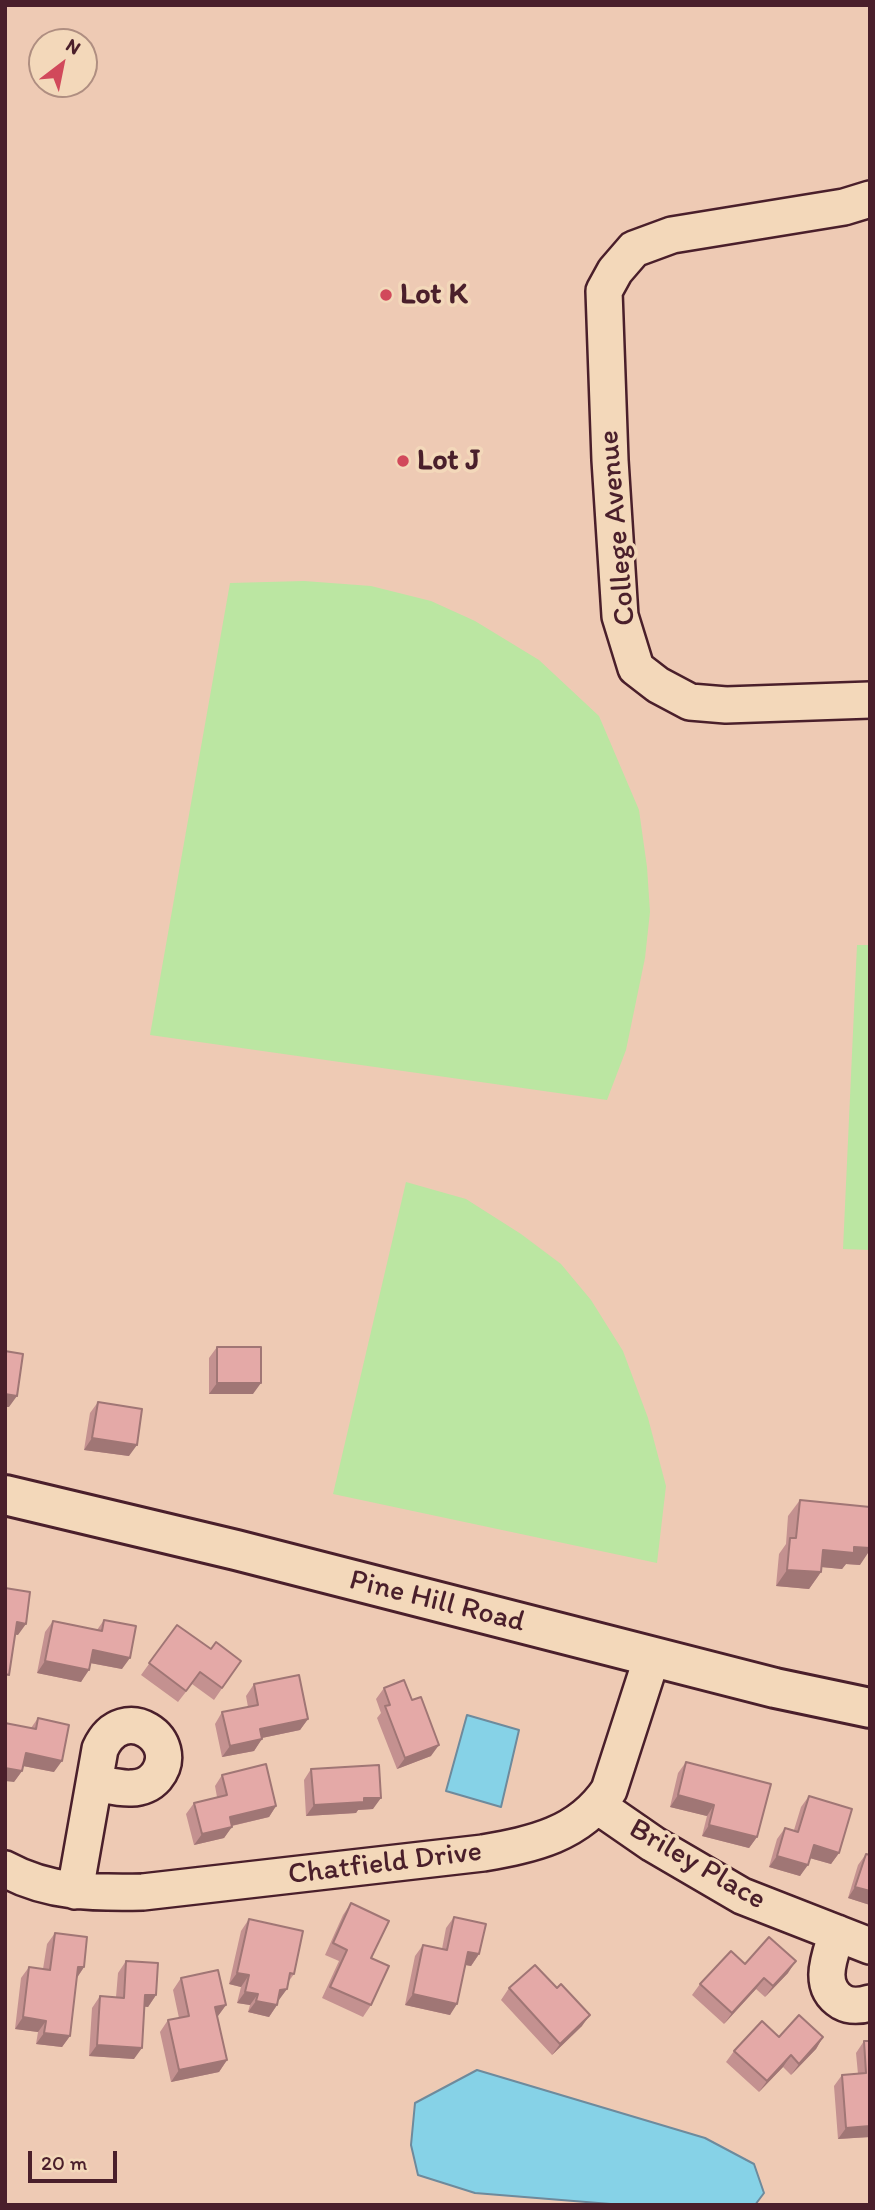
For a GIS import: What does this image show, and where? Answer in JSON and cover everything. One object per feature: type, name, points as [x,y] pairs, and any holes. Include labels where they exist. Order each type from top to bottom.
[{"type":"street","name":"College Avenue","points":[[870,199],[844,207],[673,235],[634,249],[615,271],[604,291],[610,460],[620,617],[636,668],[658,685],[690,702],[726,705],[870,699]]},
{"type":"street","name":"Pine Hill Road","points":[[5,1495],[236,1550],[775,1688],[870,1708]]},
{"type":"street","name":"Chatfield Drive","points":[[5,1870],[56,1889],[143,1892],[483,1853],[547,1838],[570,1827],[598,1806],[609,1790],[652,1657]]},
{"type":"street","points":[[75,1891],[95,1783]]},
{"type":"street","name":"Briley Place","points":[[598,1806],[653,1844],[742,1896],[870,1946]]},
{"type":"street","points":[[838,1933],[827,1966],[828,1985],[840,2001],[861,2006],[870,2003]]},
{"type":"green space","points":[[304,581],[371,586],[431,601],[475,621],[539,660],[599,716],[639,810],[650,912],[645,958],[626,1050],[607,1100],[150,1035],[230,583]]},
{"type":"green space","points":[[857,945],[870,945],[870,1250],[843,1249]]},
{"type":"green space","points":[[406,1182],[466,1199],[521,1234],[561,1264],[591,1300],[623,1351],[648,1418],[666,1486],[657,1563],[333,1494]]},
{"type":"water","points":[[467,1715],[519,1730],[501,1807],[446,1791]]},
{"type":"water","points":[[477,2070],[705,2138],[754,2164],[764,2193],[755,2205],[623,2205],[475,2193],[418,2175],[411,2145],[415,2103]]},
{"type":"building","points":[[217,1347],[261,1347],[261,1383],[217,1383]]},
{"type":"building","points":[[5,1351],[23,1354],[17,1396],[5,1394]]},
{"type":"building","points":[[98,1402],[142,1409],[137,1445],[92,1438]]},
{"type":"building","points":[[800,1500],[870,1507],[870,1548],[854,1547],[854,1553],[823,1550],[821,1572],[787,1570],[790,1538],[796,1538]]},
{"type":"building","points":[[5,1588],[30,1592],[26,1624],[17,1622],[9,1675],[5,1674]]},
{"type":"building","points":[[104,1620],[136,1626],[130,1658],[93,1650],[89,1670],[45,1661],[53,1621],[102,1631]]},
{"type":"building","points":[[177,1625],[211,1649],[216,1642],[241,1661],[222,1688],[200,1672],[186,1691],[149,1663]]},
{"type":"building","points":[[299,1675],[308,1719],[260,1729],[262,1739],[230,1746],[222,1712],[258,1705],[254,1684]]},
{"type":"building","points":[[404,1680],[412,1700],[421,1697],[439,1745],[405,1758],[385,1706],[390,1705],[384,1688]]},
{"type":"building","points":[[38,1718],[69,1725],[62,1761],[26,1753],[22,1771],[5,1768],[5,1723],[36,1729]]},
{"type":"building","points":[[686,1762],[771,1784],[757,1837],[709,1825],[714,1805],[678,1795]]},
{"type":"building","points":[[266,1764],[276,1806],[230,1817],[232,1827],[202,1834],[194,1803],[227,1795],[222,1775]]},
{"type":"building","points":[[379,1765],[381,1798],[364,1798],[364,1802],[314,1805],[311,1769]]},
{"type":"building","points":[[809,1796],[852,1809],[839,1853],[814,1845],[808,1865],[777,1856],[785,1828],[798,1832]]},
{"type":"building","points":[[866,1854],[870,1855],[870,1891],[855,1887]]},
{"type":"building","points":[[351,1903],[389,1921],[371,1958],[389,1966],[371,2005],[330,1987],[347,1950],[333,1943]]},
{"type":"building","points":[[454,1917],[486,1924],[479,1954],[468,1952],[457,2004],[413,1994],[423,1945],[447,1950]]},
{"type":"building","points":[[249,1919],[303,1931],[294,1974],[290,1973],[287,1989],[280,1990],[277,2005],[256,2001],[258,1994],[245,1992],[249,1975],[237,1973]]},
{"type":"building","points":[[55,1933],[87,1937],[84,1967],[78,1967],[70,2036],[44,2033],[46,2021],[23,2017],[29,1967],[50,1970]]},
{"type":"building","points":[[769,1937],[796,1961],[773,1986],[764,1978],[732,2013],[700,1984],[731,1951],[745,1964]]},
{"type":"building","points":[[126,1961],[158,1963],[156,1995],[145,1995],[142,2048],[97,2045],[100,1996],[124,1998]]},
{"type":"building","points":[[535,1965],[557,1988],[561,1984],[590,2015],[560,2044],[509,1988]]},
{"type":"building","points":[[218,1970],[226,2005],[215,2007],[227,2060],[179,2070],[168,2020],[189,2016],[181,1978]]},
{"type":"building","points":[[799,2015],[823,2037],[799,2064],[791,2055],[767,2081],[734,2051],[762,2021],[779,2037]]},
{"type":"building","points":[[864,2041],[870,2041],[870,2126],[846,2128],[842,2075],[866,2073]]},
{"type":"place","name":"Lot K","points":[[386,295]]},
{"type":"place","name":"Lot J","points":[[403,461]]}]
